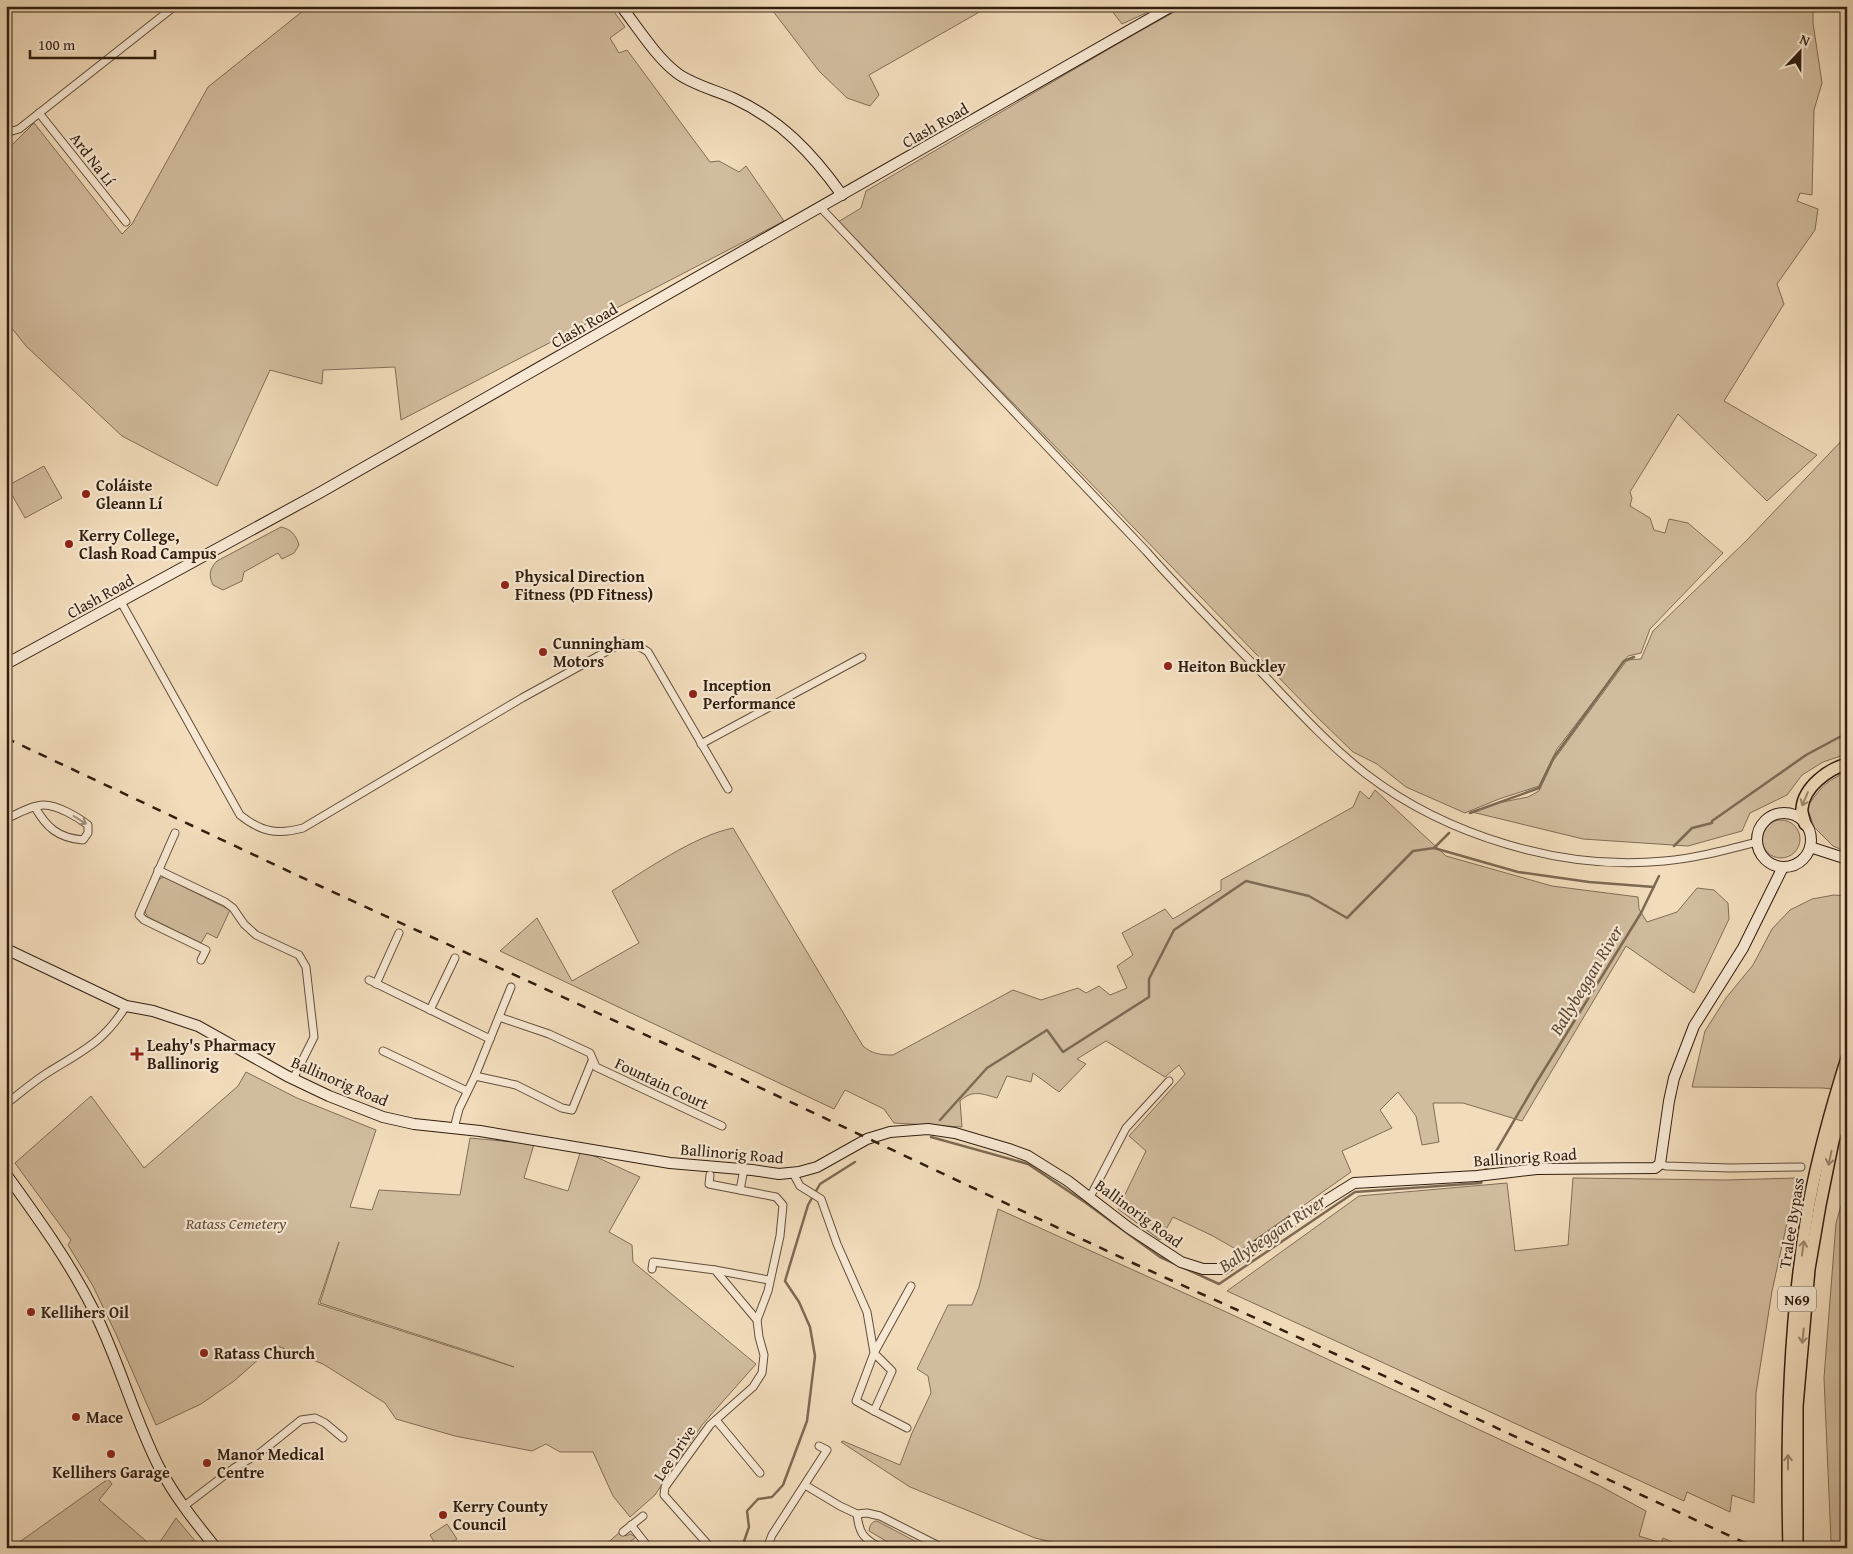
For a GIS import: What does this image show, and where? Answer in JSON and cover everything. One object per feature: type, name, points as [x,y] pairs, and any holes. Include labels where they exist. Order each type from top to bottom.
[{"type":"main road","points":[[1805,824],[1802,808],[1808,792],[1820,778],[1832,770],[1847,764]]},
{"type":"main road","name":"Tralee Bypass","points":[[1792,1547],[1789,1406],[1792,1343],[1799,1277],[1809,1204],[1824,1138],[1847,1058]]},
{"type":"main road","name":"Tralee Bypass","points":[[1792,1547],[1797,1406],[1808,1278],[1820,1205],[1847,1094]]},
{"type":"street","points":[[6,130],[19,129],[164,10],[175,6]]},
{"type":"street","points":[[621,6],[672,69],[687,79],[733,98],[772,119],[811,155],[842,195]]},
{"type":"street","name":"Clash Road","points":[[6,664],[312,497],[1172,6]]},
{"type":"street","name":"Ard Na Lí","points":[[39,113],[126,222]]},
{"type":"street","points":[[820,208],[1180,589],[1307,720],[1345,756],[1386,788],[1454,825],[1477,834],[1545,854],[1572,859],[1662,861],[1710,854],[1757,842]]},
{"type":"street","points":[[121,602],[240,815],[253,826],[270,831],[287,832],[303,828],[522,698],[620,644],[626,643],[635,644],[648,652],[728,789]]},
{"type":"street","points":[[701,744],[862,657]]},
{"type":"street","points":[[6,819],[35,807],[45,805],[79,818],[88,825],[88,833],[82,840],[73,839],[58,833],[47,825],[35,807]]},
{"type":"street","points":[[1782,813],[1791,814],[1799,818],[1809,831],[1810,846],[1807,853],[1797,864],[1783,867],[1775,866],[1762,857],[1757,842],[1761,826],[1766,819],[1782,813]]},
{"type":"street","points":[[175,833],[139,915],[144,920],[206,950],[201,960]]},
{"type":"street","points":[[1810,846],[1847,860]]},
{"type":"street","points":[[1660,1164],[1674,1078],[1694,1026],[1743,948],[1783,867]]},
{"type":"street","points":[[158,870],[234,908],[244,924],[264,939],[299,955],[306,967],[314,1036],[293,1078]]},
{"type":"street","points":[[400,933],[373,982],[490,1039]]},
{"type":"street","name":"Ballinorig Road","points":[[6,949],[126,1006],[153,1011],[198,1026],[329,1096],[383,1117],[414,1124],[480,1131],[670,1163],[779,1174],[794,1173],[817,1167],[868,1139],[890,1132],[928,1128],[955,1133],[1010,1148],[1028,1156],[1046,1166],[1129,1228],[1181,1262],[1203,1269],[1224,1269],[1293,1221],[1354,1183],[1477,1176],[1536,1170],[1655,1168],[1660,1164],[1666,1166],[1730,1168],[1801,1167]]},
{"type":"street","points":[[430,1010],[455,958]]},
{"type":"street","points":[[454,1128],[458,1109],[475,1076],[511,987]]},
{"type":"street","points":[[6,1104],[46,1074],[102,1038],[126,1006]]},
{"type":"street","name":"Fountain Court","points":[[499,1017],[549,1034],[590,1053],[596,1067],[722,1126]]},
{"type":"street","points":[[383,1051],[467,1091]]},
{"type":"street","name":"Fountain Court","points":[[475,1076],[516,1085],[562,1108],[572,1110],[592,1061]]},
{"type":"street","points":[[1090,1197],[1126,1128],[1169,1081]]},
{"type":"street","points":[[740,1190],[744,1169]]},
{"type":"street","points":[[794,1173],[800,1186],[821,1199],[837,1244],[867,1312],[874,1353],[892,1371],[874,1411]]},
{"type":"street","points":[[6,1174],[71,1269],[93,1308],[159,1467],[183,1507],[216,1548]]},
{"type":"street","points":[[710,1175],[709,1184],[776,1197],[783,1205],[780,1236],[768,1291],[757,1320],[715,1270]]},
{"type":"street","points":[[652,1269],[653,1262],[715,1270],[769,1280]]},
{"type":"street","points":[[907,1428],[856,1401],[874,1353],[911,1286]]},
{"type":"street","name":"Lee Drive","points":[[711,1548],[664,1495],[665,1487],[710,1425],[754,1387],[762,1373],[764,1355],[757,1320]]},
{"type":"street","points":[[183,1507],[234,1468],[260,1453],[301,1420],[315,1418],[325,1423],[343,1438]]},
{"type":"street","name":"Lee Drive","points":[[716,1420],[760,1473]]},
{"type":"street","points":[[767,1548],[772,1535],[827,1450],[819,1446]]},
{"type":"street","points":[[805,1485],[857,1514],[867,1513],[880,1516],[943,1548]]},
{"type":"street","points":[[857,1514],[858,1526],[866,1540],[881,1548]]},
{"type":"street","points":[[623,1532],[643,1516]]},
{"type":"street","points":[[631,1525],[648,1548]]},
{"type":"green space","points":[[309,6],[610,6],[625,27],[610,38],[619,53],[627,50],[710,162],[719,161],[739,172],[746,166],[784,221],[401,420],[395,367],[323,370],[322,384],[270,370],[217,486],[122,436],[26,346],[6,321],[6,148],[8,149],[34,123],[122,234],[132,224],[208,87]]},
{"type":"green space","points":[[769,6],[990,6],[869,75],[879,95],[870,106],[847,98],[819,71]]},
{"type":"green space","points":[[1108,6],[1161,6],[1122,24]]},
{"type":"green space","points":[[1185,6],[1806,6],[1813,11],[1822,83],[1814,110],[1812,195],[1800,193],[1797,201],[1818,209],[1815,230],[1777,284],[1784,304],[1724,401],[1817,455],[1767,501],[1678,414],[1630,492],[1632,498],[1630,506],[1650,518],[1654,530],[1665,533],[1669,519],[1688,523],[1723,553],[1650,629],[1641,653],[1628,656],[1557,749],[1539,786],[1465,813],[1406,787],[1377,764],[1353,752],[838,222],[861,208],[866,191]]},
{"type":"green space","points":[[1847,435],[1847,754],[1823,762],[1802,775],[1787,795],[1750,813],[1742,831],[1688,846],[1583,839],[1472,812],[1498,803],[1528,797],[1539,791],[1553,761],[1627,660],[1641,659],[1653,631],[1747,540]]},
{"type":"green space","points":[[44,466],[62,498],[25,518],[7,486]]},
{"type":"green space","points":[[281,527],[293,533],[296,538],[299,545],[294,553],[282,559],[278,553],[244,572],[242,581],[223,590],[213,585],[210,572],[217,561]]},
{"type":"green space","points":[[1847,772],[1847,852],[1833,846],[1814,827],[1807,807],[1824,786]]},
{"type":"green space","points":[[1375,790],[1446,856],[1552,886],[1638,897],[1639,909],[1647,922],[1677,912],[1697,888],[1714,890],[1728,903],[1729,919],[1694,993],[1626,946],[1522,1121],[1463,1103],[1433,1103],[1439,1142],[1422,1145],[1416,1116],[1398,1092],[1380,1110],[1392,1128],[1342,1151],[1351,1172],[1239,1251],[1173,1217],[1160,1240],[1118,1209],[1146,1151],[1129,1136],[1185,1074],[1179,1065],[1165,1077],[1106,1041],[1077,1059],[1086,1064],[1059,1092],[1033,1073],[1031,1082],[1007,1076],[997,1098],[973,1094],[960,1101],[962,1127],[894,1123],[884,1109],[845,1090],[834,1109],[500,951],[537,918],[572,981],[639,943],[612,891],[702,838],[733,828],[863,1046],[877,1054],[893,1055],[1013,990],[1041,1000],[1078,988],[1086,993],[1099,986],[1110,995],[1127,988],[1117,966],[1133,955],[1122,933],[1165,909],[1173,919],[1221,890],[1221,880],[1353,807],[1360,791],[1369,799]]},
{"type":"green space","points":[[1781,820],[1795,825],[1800,839],[1795,853],[1781,858],[1767,853],[1762,839],[1767,825]]},
{"type":"green space","points":[[164,877],[230,910],[217,938],[207,933],[201,943],[148,917],[145,912],[146,905],[159,879]]},
{"type":"green space","points":[[1834,895],[1847,896],[1847,1091],[1823,1088],[1692,1087],[1705,1031],[1726,998],[1753,965],[1772,929],[1790,910],[1812,899]]},
{"type":"green space","name":"Ratass Cemetery","points":[[246,1072],[297,1098],[376,1130],[350,1207],[372,1210],[379,1190],[460,1195],[470,1138],[534,1144],[524,1178],[568,1191],[581,1150],[640,1177],[609,1232],[632,1245],[633,1262],[756,1364],[702,1425],[655,1495],[630,1517],[613,1496],[593,1452],[560,1452],[546,1444],[532,1451],[455,1436],[396,1419],[385,1403],[323,1364],[275,1345],[234,1381],[201,1404],[156,1425],[93,1286],[68,1245],[71,1240],[15,1163],[91,1096],[144,1168],[238,1086]],"holes":[[[339,1242],[320,1303],[480,1355],[514,1367],[318,1304]]]},
{"type":"green space","points":[[1573,1178],[1726,1180],[1797,1178],[1772,1291],[1756,1393],[1754,1503],[1732,1495],[1730,1512],[1687,1492],[1684,1501],[1227,1291],[1359,1196],[1507,1183],[1515,1251],[1568,1245]]},
{"type":"green space","points":[[1847,1184],[1847,1548],[1843,1548],[1831,1540],[1824,1378],[1836,1223]]},
{"type":"green space","points":[[998,1209],[1224,1311],[1600,1486],[1646,1511],[1639,1536],[1661,1543],[1663,1538],[1686,1548],[1046,1548],[1052,1542],[1035,1538],[910,1487],[841,1442],[843,1441],[900,1465],[912,1433],[931,1393],[928,1376],[917,1369],[948,1305],[972,1305],[979,1287]]},
{"type":"green space","points":[[108,1479],[112,1484],[99,1500],[154,1548],[11,1548]]},
{"type":"green space","points":[[176,1518],[201,1548],[156,1548]]},
{"type":"green space","points":[[877,1521],[928,1548],[898,1548],[869,1531],[871,1524]]},
{"type":"green space","points":[[447,1524],[457,1539],[444,1548],[438,1548],[430,1535]]},
{"type":"green space","points":[[621,1531],[626,1536],[630,1534],[636,1537],[631,1541],[635,1548],[602,1548]]},
{"type":"waterway","points":[[1470,813],[1539,788],[1554,757],[1624,661],[1634,657]]},
{"type":"waterway","name":"Ballybeggan River","points":[[1674,846],[1692,828],[1712,823],[1712,821],[1806,755],[1847,733]]},
{"type":"waterway","points":[[940,1120],[987,1068],[1047,1030],[1063,1052],[1149,997],[1149,979],[1174,930],[1246,881],[1309,896],[1347,918],[1413,851],[1434,848],[1449,833]]},
{"type":"waterway","points":[[1434,848],[1518,872],[1589,882],[1654,887]]},
{"type":"waterway","name":"Ballybeggan River","points":[[1484,1172],[1536,1083],[1641,913],[1659,876]]},
{"type":"waterway","name":"Ballybeggan River","points":[[931,1137],[1028,1164],[1086,1203],[1160,1257],[1219,1284],[1355,1192],[1481,1183],[1482,1180]]},
{"type":"waterway","name":"Ballybeggan River","points":[[740,1548],[749,1527],[747,1511],[758,1499],[772,1497],[783,1485],[807,1421],[815,1356],[810,1327],[799,1302],[785,1281],[808,1205],[820,1184],[855,1162]]},
{"type":"railway","points":[[6,738],[320,886],[716,1067],[1135,1264],[1391,1379],[1756,1548]]},
{"type":"place","name":"Coláiste Gleann Lí","points":[[86,494]]},
{"type":"place","name":"Kerry College, Clash Road Campus","points":[[69,544]]},
{"type":"place","name":"Physical Direction Fitness (PD Fitness)","points":[[505,585]]},
{"type":"place","name":"Cunningham Motors","points":[[543,652]]},
{"type":"place","name":"Heiton Buckley","points":[[1168,666]]},
{"type":"place","name":"Inception Performance","points":[[693,694]]},
{"type":"place","name":"Leahy's Pharmacy Ballinorig","points":[[137,1054]]},
{"type":"place","name":"Kellihers Oil","points":[[31,1312]]},
{"type":"place","name":"Ratass Church","points":[[204,1353]]},
{"type":"place","name":"Mace","points":[[76,1417]]},
{"type":"place","name":"Kellihers Garage","points":[[111,1454]]},
{"type":"place","name":"Manor Medical Centre","points":[[207,1463]]},
{"type":"place","name":"Kerry County Council","points":[[443,1515]]}]
